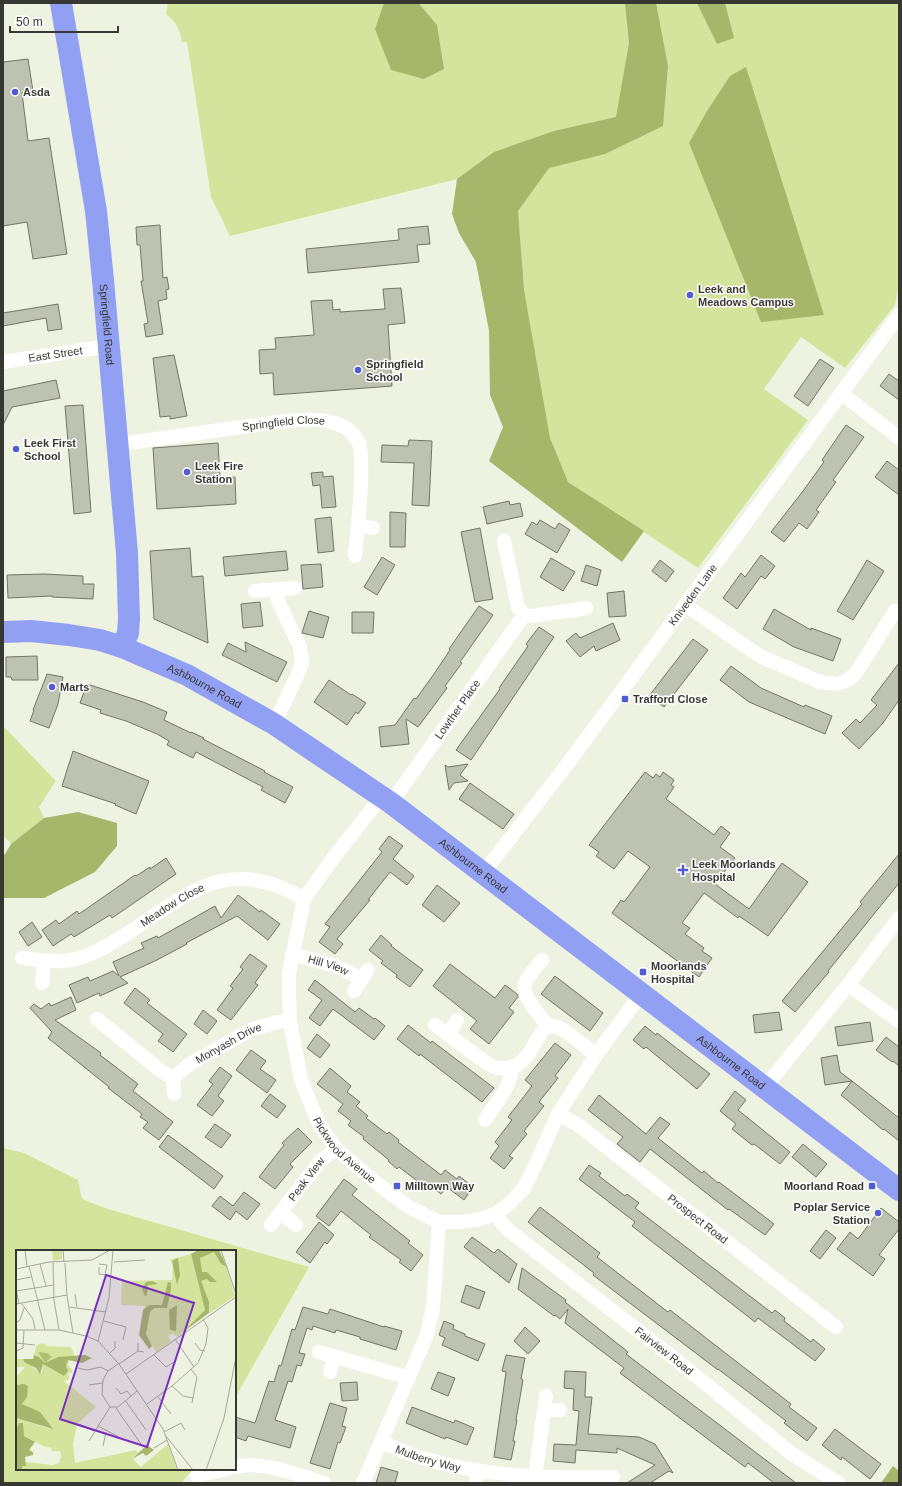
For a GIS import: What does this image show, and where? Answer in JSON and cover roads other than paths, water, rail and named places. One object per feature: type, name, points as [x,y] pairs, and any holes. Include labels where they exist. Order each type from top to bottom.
[{"type":"highway","name":"Springfield Road","points":[[61,3],[96,211],[103,280],[127,553],[129,619],[128,633],[122,648]]},
{"type":"highway","name":"Ashbourne Road","points":[[3,632],[31,631],[100,640],[188,675],[274,724],[387,800],[484,872],[641,994],[899,1190]]},
{"type":"street","name":"Kniveden Lane","points":[[484,872],[569,762],[899,315]]},
{"type":"street","name":"East Street","points":[[3,362],[109,346]]},
{"type":"street","points":[[841,393],[899,438]]},
{"type":"street","name":"Springfield Close","points":[[118,444],[292,420],[326,421],[342,426],[352,433],[359,443],[361,454],[358,526],[355,556]]},
{"type":"street","points":[[358,526],[373,528]]},
{"type":"street","points":[[504,541],[518,607],[524,615],[533,616],[586,608]]},
{"type":"street","points":[[255,591],[295,588]]},
{"type":"street","points":[[274,724],[298,674],[302,662],[300,647],[278,601],[277,590]]},
{"type":"street","points":[[685,605],[760,656],[820,682],[837,684],[848,680],[856,673],[896,611]]},
{"type":"street","name":"Lowther Place","points":[[387,800],[524,615]]},
{"type":"street","name":"Pickwood Avenue","points":[[387,800],[331,861],[304,899],[289,973],[290,1021],[295,1051],[305,1092],[319,1124],[336,1149],[409,1207],[439,1222],[462,1222],[480,1219],[495,1214],[509,1204],[524,1188],[558,1114],[596,1055],[641,994]]},
{"type":"street","name":"Meadow Close","points":[[22,958],[44,961],[71,960],[107,947],[187,893],[210,883],[230,879],[256,879],[288,890],[304,899]]},
{"type":"street","points":[[765,1087],[848,985],[899,918]]},
{"type":"street","name":"Hill View","points":[[292,954],[336,966],[361,980]]},
{"type":"street","points":[[542,960],[525,982],[525,993],[530,1003],[548,1026]]},
{"type":"street","points":[[42,983],[44,961]]},
{"type":"street","points":[[848,985],[899,1021]]},
{"type":"street","points":[[448,1035],[457,1020]]},
{"type":"street","name":"Monyash Drive","points":[[173,1078],[190,1064],[252,1029],[278,1022],[290,1021]]},
{"type":"street","points":[[107,1022],[161,1071],[173,1078],[174,1094]]},
{"type":"street","points":[[435,1025],[487,1062],[498,1068],[512,1067],[520,1064],[528,1056],[543,1030],[548,1026],[554,1026],[562,1030],[596,1055]]},
{"type":"street","points":[[485,1120],[508,1084],[512,1067]]},
{"type":"street","name":"Prospect Road","points":[[558,1114],[577,1124],[836,1327]]},
{"type":"street","name":"Peak View","points":[[270,1226],[320,1161],[336,1149]]},
{"type":"street","name":"Peak View","points":[[281,1213],[296,1225]]},
{"type":"street","name":"Fairview Road","points":[[495,1214],[507,1229],[680,1363],[792,1454],[838,1483]]},
{"type":"street","points":[[363,1483],[426,1337],[433,1308],[439,1222]]},
{"type":"street","points":[[319,1352],[409,1378]]},
{"type":"street","points":[[330,1372],[334,1356]]},
{"type":"street","points":[[535,1477],[545,1403],[560,1410]]},
{"type":"street","name":"Mulberry Way","points":[[381,1442],[476,1477],[604,1479]]},
{"type":"street","points":[[236,1466],[261,1465],[324,1483]]},
{"type":"street","points":[[197,1476],[222,1470]]},
{"type":"place","name":"Asda","points":[[15,92]]},
{"type":"place","name":"Leek and Meadows Campus","points":[[690,295]]},
{"type":"place","name":"Springfield School","points":[[358,370]]},
{"type":"place","name":"Leek First School","points":[[16,449]]},
{"type":"place","name":"Leek Fire Station","points":[[187,472]]},
{"type":"place","name":"Marts","points":[[52,687]]},
{"type":"place","name":"Trafford Close","points":[[625,699]]},
{"type":"place","name":"Leek Moorlands Hospital","points":[[683,870]]},
{"type":"place","name":"Moorlands Hospital","points":[[643,972]]},
{"type":"place","name":"Milltown Way","points":[[397,1186]]},
{"type":"place","name":"Moorland Road","points":[[872,1186]]},
{"type":"place","name":"Poplar Service Station","points":[[878,1213]]}]
